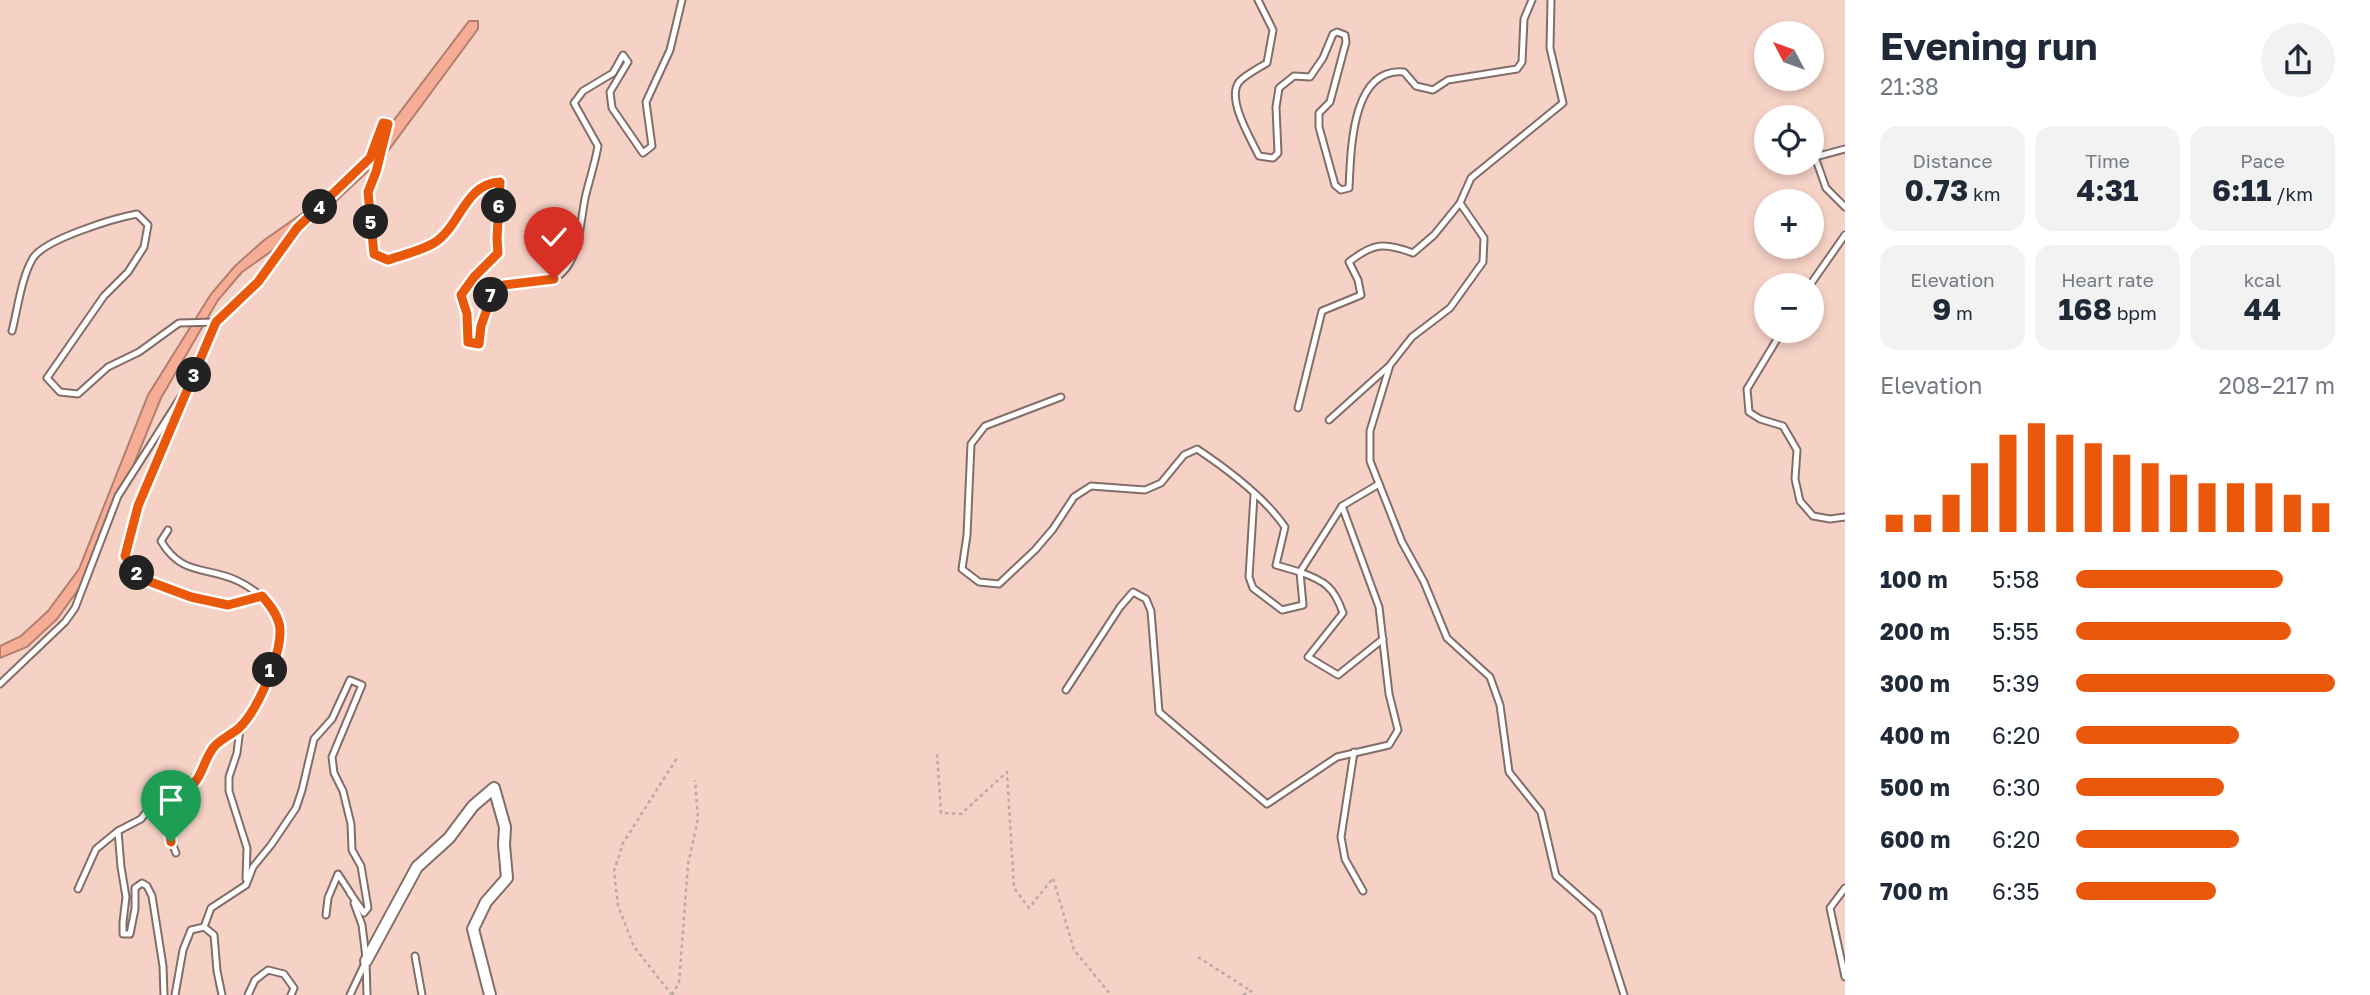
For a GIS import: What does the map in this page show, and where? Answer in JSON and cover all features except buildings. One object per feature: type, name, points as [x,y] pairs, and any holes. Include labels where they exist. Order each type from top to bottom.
[{"type":"street","points":[[366,961],[417,867],[449,838],[473,806],[494,788],[505,827],[507,878],[486,902],[473,929],[490,995]]},
{"type":"lane","points":[[262,596],[228,605],[191,597],[140,578],[125,556],[138,506],[216,322],[258,282],[297,228],[370,158],[383,123],[388,124],[368,192],[374,254],[388,260],[436,242],[473,192],[489,183],[500,182],[498,253],[474,277],[461,295],[467,314],[468,342],[479,344],[481,326],[493,292],[504,285],[554,279],[564,271],[573,254],[598,146],[574,103],[583,91],[613,73],[623,55],[628,62],[610,92],[612,108],[643,153],[652,146],[646,102],[670,50],[682,0]]},
{"type":"lane","points":[[1258,0],[1273,30],[1267,63],[1239,83],[1235,94],[1236,106],[1259,156],[1273,158],[1278,153],[1276,107],[1279,88],[1294,76],[1310,77],[1323,58],[1333,34],[1337,32],[1345,35],[1346,42],[1330,103],[1319,113],[1319,127],[1335,185],[1341,190],[1349,188],[1352,136],[1360,105],[1376,80],[1390,71],[1404,72],[1416,86],[1433,90],[1448,80],[1517,69],[1522,62],[1524,19],[1532,0]]},
{"type":"lane","points":[[1298,408],[1322,311],[1361,295],[1358,280],[1349,262],[1373,247],[1392,245],[1413,253],[1434,235],[1460,203],[1471,178],[1563,103],[1550,48],[1552,0]]},
{"type":"lane","points":[[1845,149],[1815,157],[1826,188],[1845,207]]},
{"type":"lane","points":[[1329,420],[1390,365],[1412,337],[1450,308],[1483,262],[1484,238],[1460,203]]},
{"type":"lane","points":[[12,331],[34,256],[51,244],[111,219],[137,214],[148,225],[144,247],[128,272],[104,296],[47,378],[60,392],[78,394],[108,367],[139,352],[179,323],[216,322]]},
{"type":"lane","points":[[1818,273],[1845,235]]},
{"type":"lane","points":[[1775,343],[1747,389],[1749,412],[1760,419],[1783,426],[1797,450],[1795,479],[1800,501],[1813,516],[1830,519],[1845,517]]},
{"type":"lane","points":[[1390,365],[1370,430],[1370,461],[1402,542],[1424,582],[1447,638],[1490,677],[1500,705],[1509,772],[1541,812],[1556,876],[1598,913],[1624,995]]},
{"type":"lane","points":[[0,684],[65,622],[75,608],[118,496],[193,378]]},
{"type":"lane","points":[[1061,397],[985,426],[971,444],[967,535],[962,569],[979,582],[999,584],[1035,550],[1074,497],[1091,486],[1145,491],[1161,483],[1184,455],[1197,449],[1255,495],[1275,513],[1285,527],[1276,565],[1322,580],[1337,595],[1343,613],[1308,657],[1338,674],[1383,639]]},
{"type":"lane","points":[[1255,495],[1249,577],[1253,588],[1282,610],[1303,605],[1300,572],[1342,506],[1379,484]]},
{"type":"lane","points":[[1066,690],[1120,607],[1133,592],[1146,599],[1151,611],[1159,712],[1267,804],[1337,757],[1389,745],[1398,730],[1389,694],[1379,607],[1342,506]]},
{"type":"lane","points":[[78,889],[96,849],[118,831],[141,820],[157,798],[183,791],[202,775],[214,748],[240,728],[256,707],[276,654],[280,628],[274,611],[262,596],[237,579],[188,566],[169,555],[161,541],[167,530]]},
{"type":"lane","points":[[204,927],[211,908],[246,885],[253,867],[296,808],[314,739],[332,719],[350,680],[362,685],[331,757],[334,773],[343,791],[351,824],[352,850],[361,866],[369,908],[364,913],[338,874],[328,898],[326,915]]},
{"type":"lane","points":[[240,728],[237,753],[229,777],[229,791],[247,848],[246,885]]},
{"type":"lane","points":[[1354,752],[1341,838],[1345,859],[1363,891]]},
{"type":"lane","points":[[172,794],[168,820],[171,842],[176,853]]},
{"type":"lane","points":[[118,831],[126,897],[123,934],[130,934],[135,909],[135,888],[142,883],[147,886],[152,896],[163,966],[164,995]]},
{"type":"lane","points":[[1845,888],[1830,908],[1845,977]]},
{"type":"lane","points":[[351,893],[362,925],[368,995]]},
{"type":"lane","points":[[175,995],[183,950],[191,930],[204,927]]},
{"type":"lane","points":[[204,927],[214,935],[222,995]]},
{"type":"lane","points":[[415,956],[422,995]]},
{"type":"lane","points":[[350,995],[366,961]]},
{"type":"lane","points":[[248,995],[256,979],[268,970],[284,974],[293,988],[291,995]]},
{"type":"path","points":[[937,754],[941,813],[961,814],[1007,772],[1014,888],[1029,908],[1053,878],[1074,950],[1111,995]]},
{"type":"path","points":[[677,758],[623,843],[614,871],[618,906],[634,947],[672,995],[679,983],[688,864],[698,819],[695,780]]},
{"type":"path","points":[[1198,957],[1255,995]]},
{"type":"path","points":[[1243,995],[1251,991]]},
{"type":"shaded area","points":[[0,0],[1845,0],[1845,995],[0,995]]},
{"type":"shaded area","points":[[469,21],[478,21],[478,29],[385,155],[317,219],[242,272],[218,300],[161,398],[88,576],[57,619],[27,647],[0,658],[0,646],[21,636],[48,611],[79,569],[148,395],[211,294],[235,266],[263,241],[338,188],[375,145]]},
{"type":"route","points":[[171,842],[168,820],[172,794],[183,791],[202,775],[214,748],[240,728],[256,707],[276,654],[280,628],[274,611],[262,596],[228,605],[191,597],[140,578],[125,556],[138,506],[216,322],[258,282],[297,228],[370,158],[383,123],[388,124],[368,192],[374,254],[388,260],[436,242],[473,192],[489,183],[500,182],[498,253],[474,277],[461,295],[467,314],[468,342],[479,344],[484,312],[493,292],[504,285],[554,279]]}]
